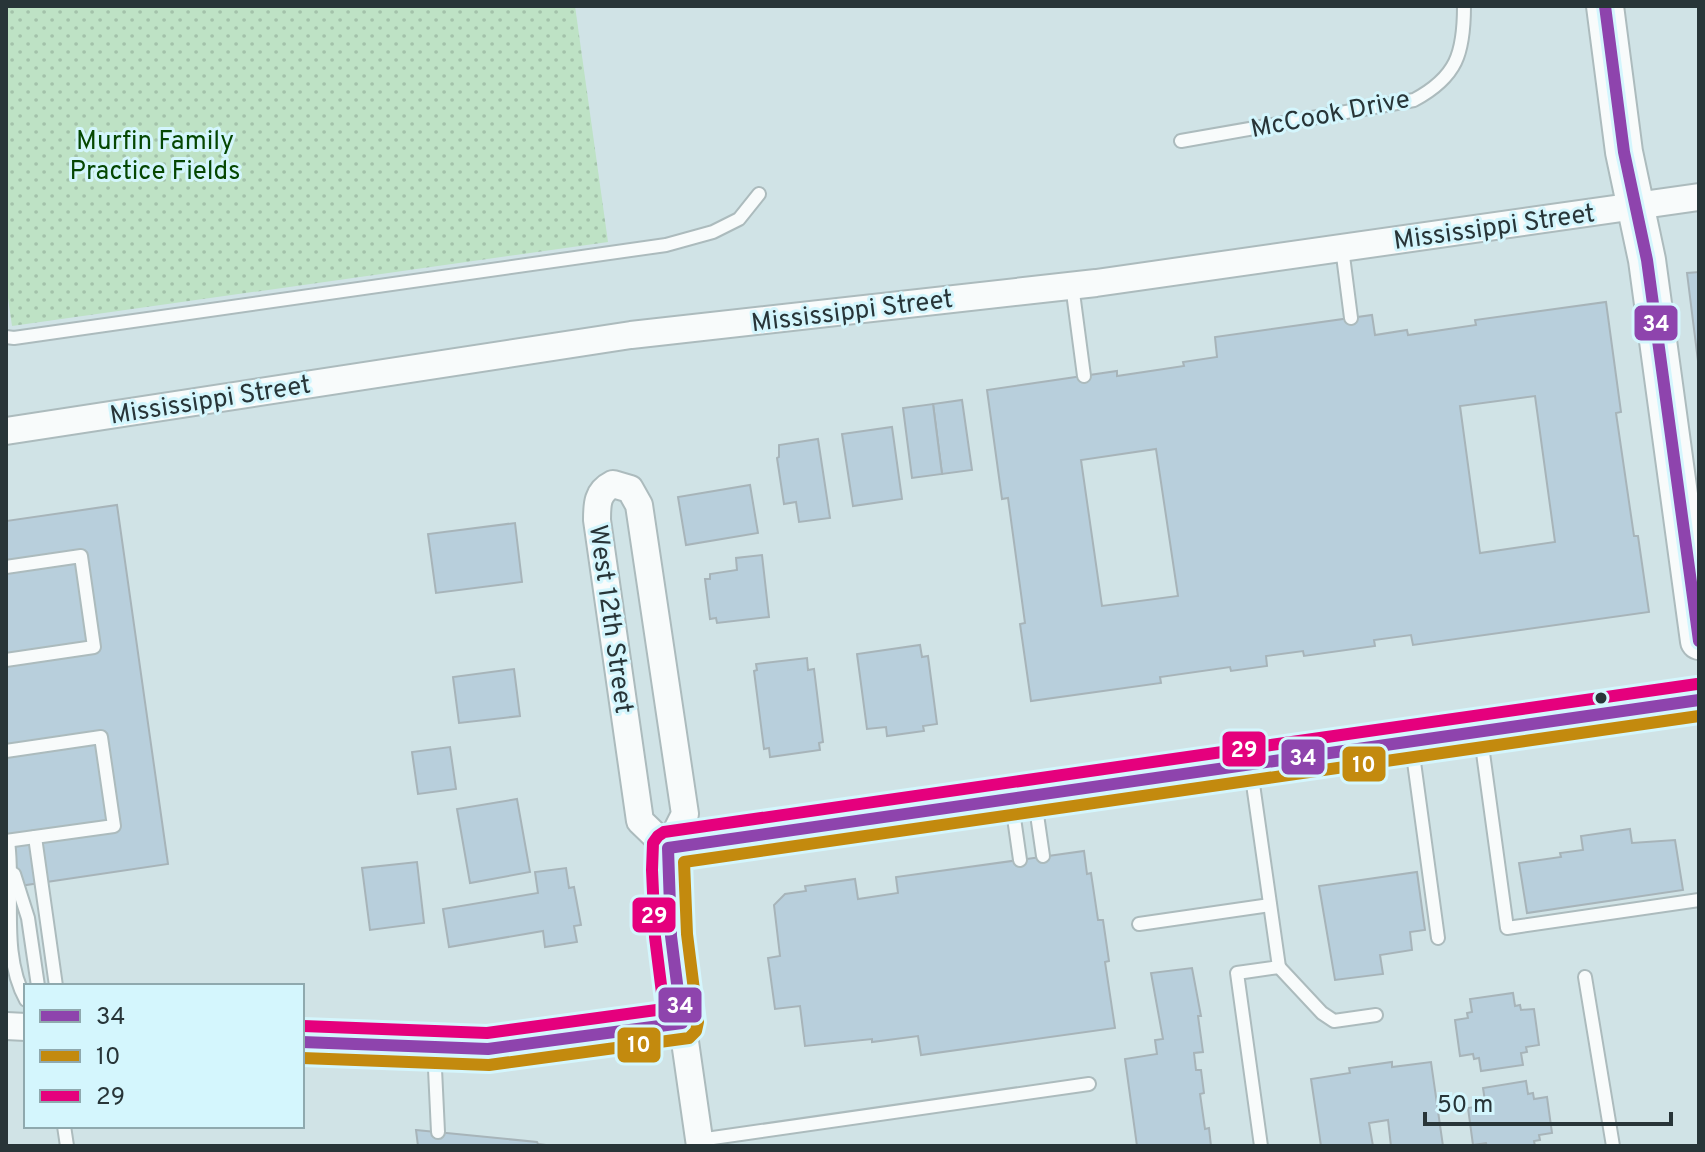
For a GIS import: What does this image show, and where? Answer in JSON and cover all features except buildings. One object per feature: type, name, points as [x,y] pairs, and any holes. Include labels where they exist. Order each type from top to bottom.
[{"type":"street","points":[[1605,6],[1624,152],[1647,260],[1680,452],[1699,641]]},
{"type":"street","name":"Mississippi Street","points":[[6,431],[631,335],[1072,285],[1699,197]]},
{"type":"street","name":"West 12th Street","points":[[668,848],[640,821],[597,520],[599,496],[613,484],[630,489],[639,505],[683,798],[685,814],[668,848],[667,893],[671,944],[699,1143]]},
{"type":"street","points":[[668,848],[1699,700]]},
{"type":"street","points":[[304,1042],[488,1049],[682,1023]]},
{"type":"lane","name":"McCook Drive","points":[[1181,141],[1414,100],[1436,88],[1447,77],[1459,54],[1464,6]]},
{"type":"lane","points":[[6,337],[666,245],[713,232],[739,219],[759,194]]},
{"type":"lane","points":[[1342,248],[1351,318]]},
{"type":"lane","points":[[1072,285],[1084,376]]},
{"type":"lane","points":[[6,567],[81,556],[94,647],[6,660]]},
{"type":"lane","points":[[1480,731],[1507,928],[1699,900]]},
{"type":"lane","points":[[6,751],[101,737],[114,826],[7,841],[28,918],[38,984]]},
{"type":"lane","points":[[1411,740],[1438,938]]},
{"type":"lane","points":[[1250,763],[1279,967],[1322,1013],[1334,1021],[1376,1015]]},
{"type":"lane","points":[[1022,796],[1043,856]]},
{"type":"lane","points":[[1020,860],[1022,796]]},
{"type":"lane","points":[[35,837],[56,984]]},
{"type":"lane","points":[[12,867],[7,918],[18,987],[24,997]]},
{"type":"lane","points":[[1139,924],[1270,905]]},
{"type":"lane","points":[[1261,1146],[1237,973],[1279,967]]},
{"type":"lane","points":[[1585,977],[1613,1146]]},
{"type":"lane","points":[[434,1048],[438,1132]]},
{"type":"lane","points":[[699,1143],[1089,1084]]},
{"type":"green space","name":"Murfin Family Practice Fields","points":[[6,6],[575,6],[608,242],[12,326],[6,284]]},
{"type":"transit line","name":"34","points":[[1605,6],[1624,152],[1647,260],[1699,641]]},
{"type":"transit line","name":"29","points":[[304,1026],[487,1033],[664,1009],[655,937],[652,870],[653,843],[664,832],[1697,684]]},
{"type":"transit line","name":"34","points":[[304,1042],[488,1049],[682,1023],[671,936],[668,848],[1699,700]]},
{"type":"transit line","name":"10","points":[[304,1058],[489,1065],[689,1038],[696,1031],[698,1022],[687,934],[684,862],[1699,716]]}]
